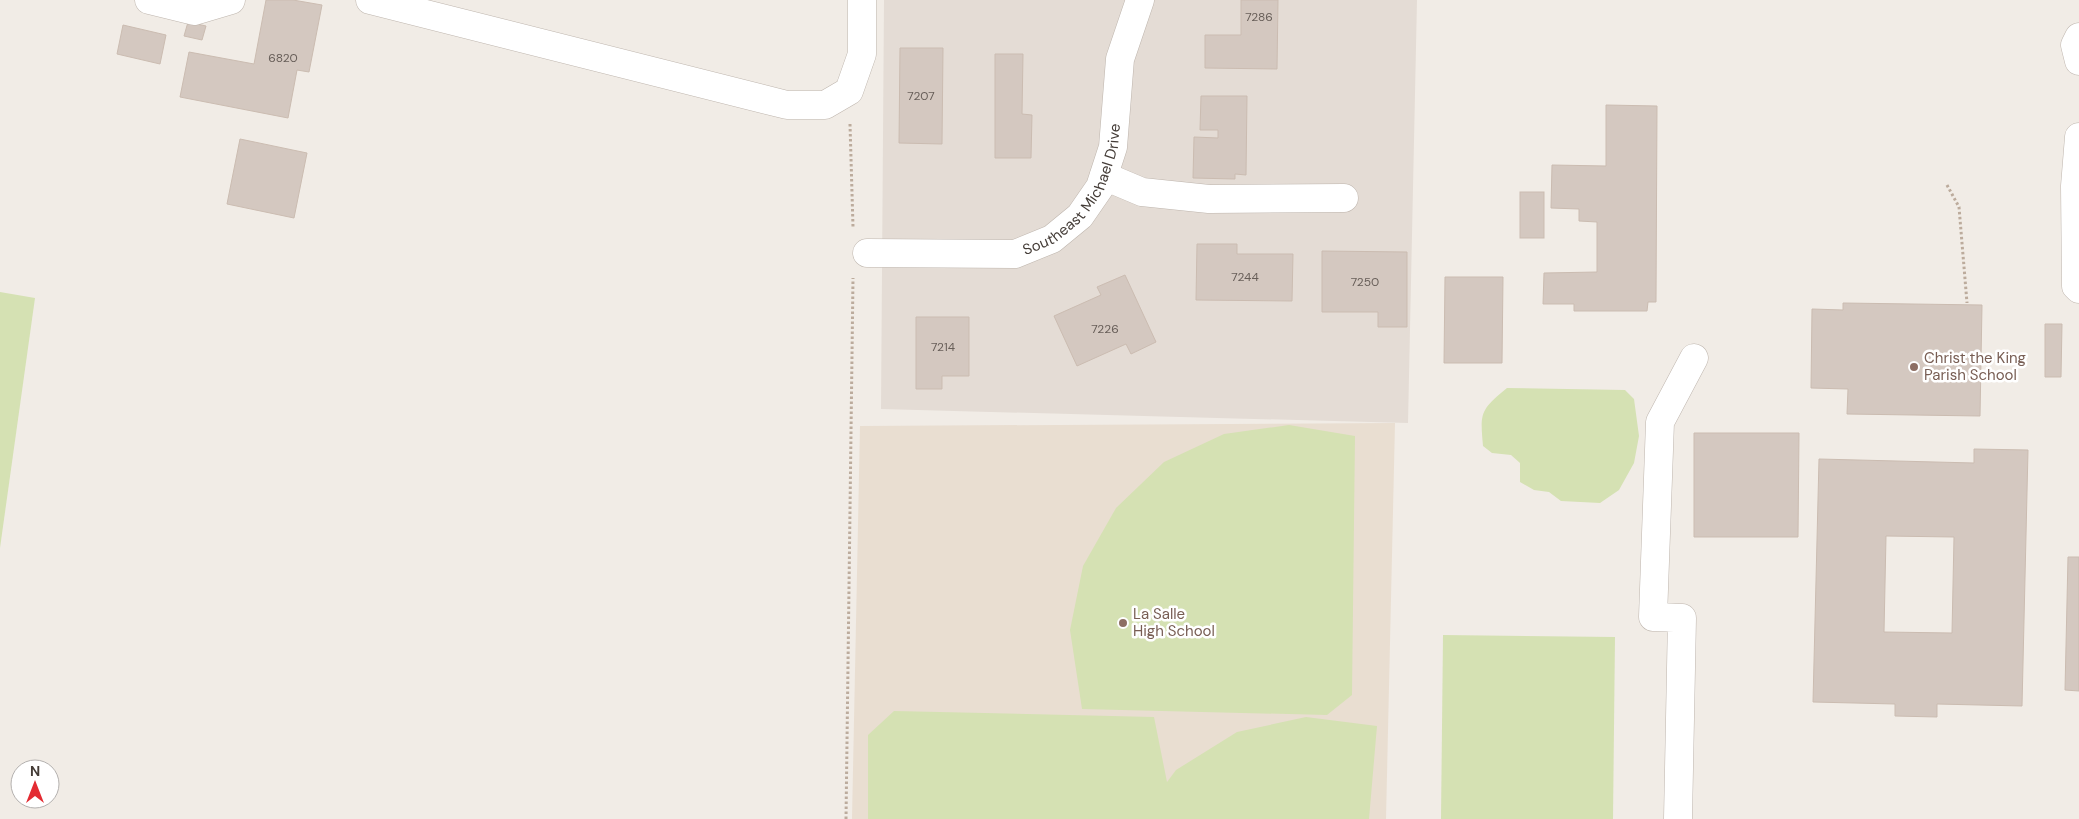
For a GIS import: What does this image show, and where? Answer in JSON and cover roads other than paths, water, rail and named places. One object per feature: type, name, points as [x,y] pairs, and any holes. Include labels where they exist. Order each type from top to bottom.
[{"type":"street","points":[[149,0],[194,10],[231,0]]},
{"type":"street","points":[[370,0],[787,105],[825,105],[849,90],[862,54],[862,0]]},
{"type":"street","name":"Southeast Michael Drive","points":[[867,253],[1015,254],[1052,239],[1080,216],[1100,187],[1113,148],[1120,59],[1140,0]]},
{"type":"street","points":[[2079,37],[2075,45],[2079,61]]},
{"type":"street","points":[[2079,137],[2075,186],[2076,286],[2079,289]]},
{"type":"street","points":[[1104,176],[1142,192],[1209,199],[1344,198]]},
{"type":"street","points":[[1678,819],[1682,618],[1653,617],[1653,607],[1660,422],[1694,358]]},
{"type":"place","name":"Christ the King Parish School","points":[[1914,367]]},
{"type":"place","name":"La Salle High School","points":[[1123,623]]}]
